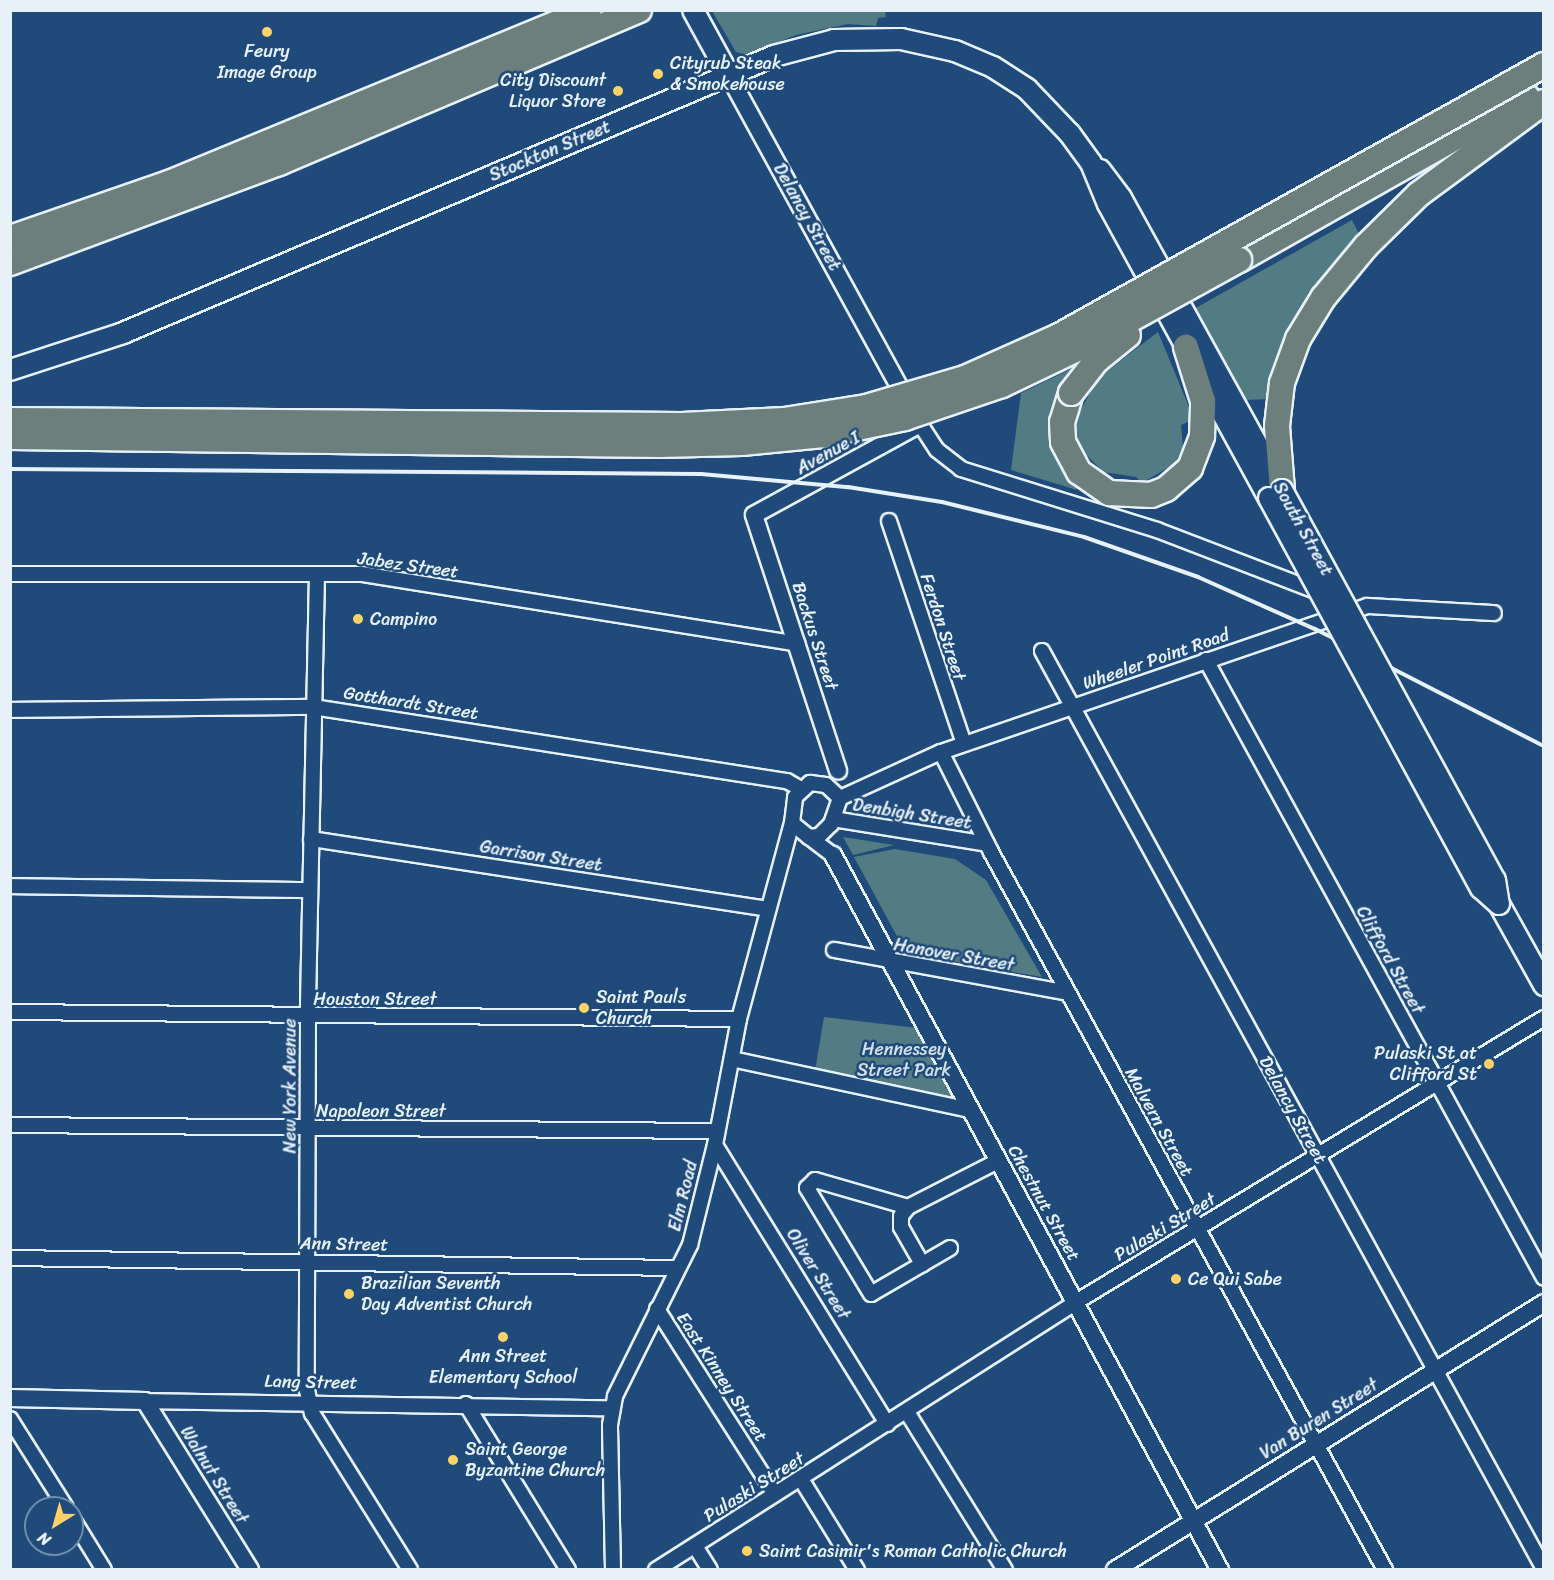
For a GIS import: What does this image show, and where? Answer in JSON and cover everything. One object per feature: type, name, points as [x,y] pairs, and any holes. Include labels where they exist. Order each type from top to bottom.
[{"type":"highway","points":[[10,238],[169,183],[589,10]]},
{"type":"highway","points":[[10,263],[269,167],[639,11]]},
{"type":"highway","points":[[10,420],[682,426],[784,420],[866,407],[965,378],[1050,341],[1544,65]]},
{"type":"highway","points":[[10,437],[659,446],[742,443],[824,435],[925,412],[1012,381],[1113,330],[1544,87]]},
{"type":"highway","points":[[1275,494],[1277,426],[1282,383],[1298,339],[1342,274],[1419,194],[1544,102]]},
{"type":"highway","points":[[1186,347],[1203,401],[1202,436],[1190,468],[1166,489],[1151,495],[1109,493],[1079,472],[1064,442],[1062,422],[1071,393],[1112,347],[1239,260]]},
{"type":"main road","name":"Delancy Street","points":[[693,10],[728,74]]},
{"type":"main road","name":"Stockton Street","points":[[10,370],[123,333],[728,74],[814,43],[854,38],[902,39],[956,51],[993,67],[1027,89],[1059,120]]},
{"type":"main road","name":"South Street","points":[[1059,120],[1121,198],[1275,494]]},
{"type":"main road","name":"South Street","points":[[1091,163],[1108,204],[1186,347],[1275,494],[1495,880],[1499,904],[1544,985]]},
{"type":"main road","name":"Stockton Street","points":[[10,361],[37,360]]},
{"type":"street","name":"Delancy Street","points":[[728,74],[920,424]]},
{"type":"street","name":"Avenue I","points":[[754,515],[920,424]]},
{"type":"street","points":[[920,424],[937,450],[962,469],[1157,530],[1314,590],[1366,606]]},
{"type":"street","name":"Backus Street","points":[[754,515],[838,771]]},
{"type":"street","name":"Ferdon Street","points":[[889,521],[963,744]]},
{"type":"street","name":"Jabez Street","points":[[10,574],[362,574],[797,644]]},
{"type":"street","name":"New York Avenue","points":[[317,574],[308,1016],[306,1261],[309,1402],[312,1413],[410,1569]]},
{"type":"street","name":"Wheeler Point Road","points":[[834,792],[963,744],[1366,606],[1494,613]]},
{"type":"street","name":"Delancy Street","points":[[1042,651],[1544,1569]]},
{"type":"street","name":"Clifford Street","points":[[1206,660],[1544,1278]]},
{"type":"street","name":"Gotthardt Street","points":[[10,710],[313,707],[787,781],[801,789]]},
{"type":"street","name":"Malvern Street","points":[[941,752],[987,844],[1385,1569]]},
{"type":"street","points":[[833,855],[829,824],[838,771]]},
{"type":"street","points":[[833,855],[792,823],[795,797],[801,789],[810,783],[834,792]]},
{"type":"street","name":"Elm Road","points":[[613,1569],[612,1408],[657,1309],[690,1245],[716,1138],[739,1019],[766,909],[792,823]]},
{"type":"street","points":[[809,837],[819,836],[829,824]]},
{"type":"street","name":"Denbigh Street","points":[[829,824],[987,844]]},
{"type":"street","name":"Garrison Street","points":[[311,839],[766,909]]},
{"type":"street","name":"Chestnut Street","points":[[833,855],[1220,1569]]},
{"type":"street","points":[[10,886],[310,890]]},
{"type":"street","name":"Hanover Street","points":[[834,950],[889,962],[1068,993]]},
{"type":"street","name":"Houston Street","points":[[10,1012],[739,1019]]},
{"type":"street","name":"Pulaski Street","points":[[656,1569],[907,1412],[1076,1302],[1544,1018]]},
{"type":"street","points":[[732,1059],[970,1110]]},
{"type":"street","name":"Napoleon Street","points":[[10,1125],[716,1138]]},
{"type":"street","name":"Oliver Street","points":[[716,1138],[887,1424]]},
{"type":"street","points":[[922,1264],[901,1227],[901,1216],[908,1207],[998,1161]]},
{"type":"street","points":[[908,1207],[815,1180],[807,1188],[871,1294],[950,1248]]},
{"type":"street","name":"Ann Street","points":[[10,1258],[677,1268]]},
{"type":"street","name":"Van Buren Street","points":[[1115,1569],[1544,1304]]},
{"type":"street","name":"East Kinney Street","points":[[657,1309],[775,1494]]},
{"type":"street","name":"Lang Street","points":[[10,1398],[612,1408]]},
{"type":"street","name":"Walnut Street","points":[[145,1401],[250,1569]]},
{"type":"street","points":[[466,1404],[568,1569]]},
{"type":"street","points":[[907,1412],[1005,1569]]},
{"type":"street","points":[[10,1419],[58,1496]]},
{"type":"street","points":[[801,1479],[857,1569]]},
{"type":"street","points":[[84,1537],[104,1569]]},
{"type":"street","points":[[695,1546],[710,1569]]},
{"type":"green space","points":[[712,11],[885,11],[886,17],[878,18],[876,26],[848,24],[796,35],[746,55],[736,52]]},
{"type":"green space","points":[[1352,220],[1361,238],[1269,399],[1245,400],[1194,309]]},
{"type":"green space","points":[[1158,332],[1194,419],[1181,425],[1183,447],[1176,463],[1142,483],[1136,477],[1103,472],[1074,442],[1070,429],[1099,377]]},
{"type":"green space","points":[[1073,368],[1055,401],[1052,428],[1077,490],[1011,470],[1021,393]]},
{"type":"green space","points":[[843,837],[894,845],[853,855]]},
{"type":"green space","points":[[895,849],[955,859],[986,880],[1042,977],[906,953],[854,857]]},
{"type":"green space","name":"Hennessey Street Park","points":[[824,1017],[926,1029],[970,1110],[814,1077]]},
{"type":"railway","points":[[10,469],[701,474],[848,487],[942,502],[1084,537],[1198,577],[1315,629],[1544,746]]},
{"type":"place","name":"Feury Image Group","points":[[267,32]]},
{"type":"place","name":"Cityrub Steak & Smokehouse","points":[[658,74]]},
{"type":"place","name":"City Discount Liquor Store","points":[[618,91]]},
{"type":"place","name":"Campino","points":[[358,619]]},
{"type":"place","name":"Saint Pauls Church","points":[[584,1008]]},
{"type":"place","name":"Pulaski St at Clifford St","points":[[1489,1064]]},
{"type":"place","name":"Ce Qui Sabe","points":[[1176,1279]]},
{"type":"place","name":"Brazilian Seventh Day Adventist Church","points":[[349,1294]]},
{"type":"place","name":"Ann Street Elementary School","points":[[503,1337]]},
{"type":"place","name":"Saint George Byzantine Church","points":[[453,1460]]},
{"type":"place","name":"Saint Casimir's Roman Catholic Church","points":[[747,1551]]}]
